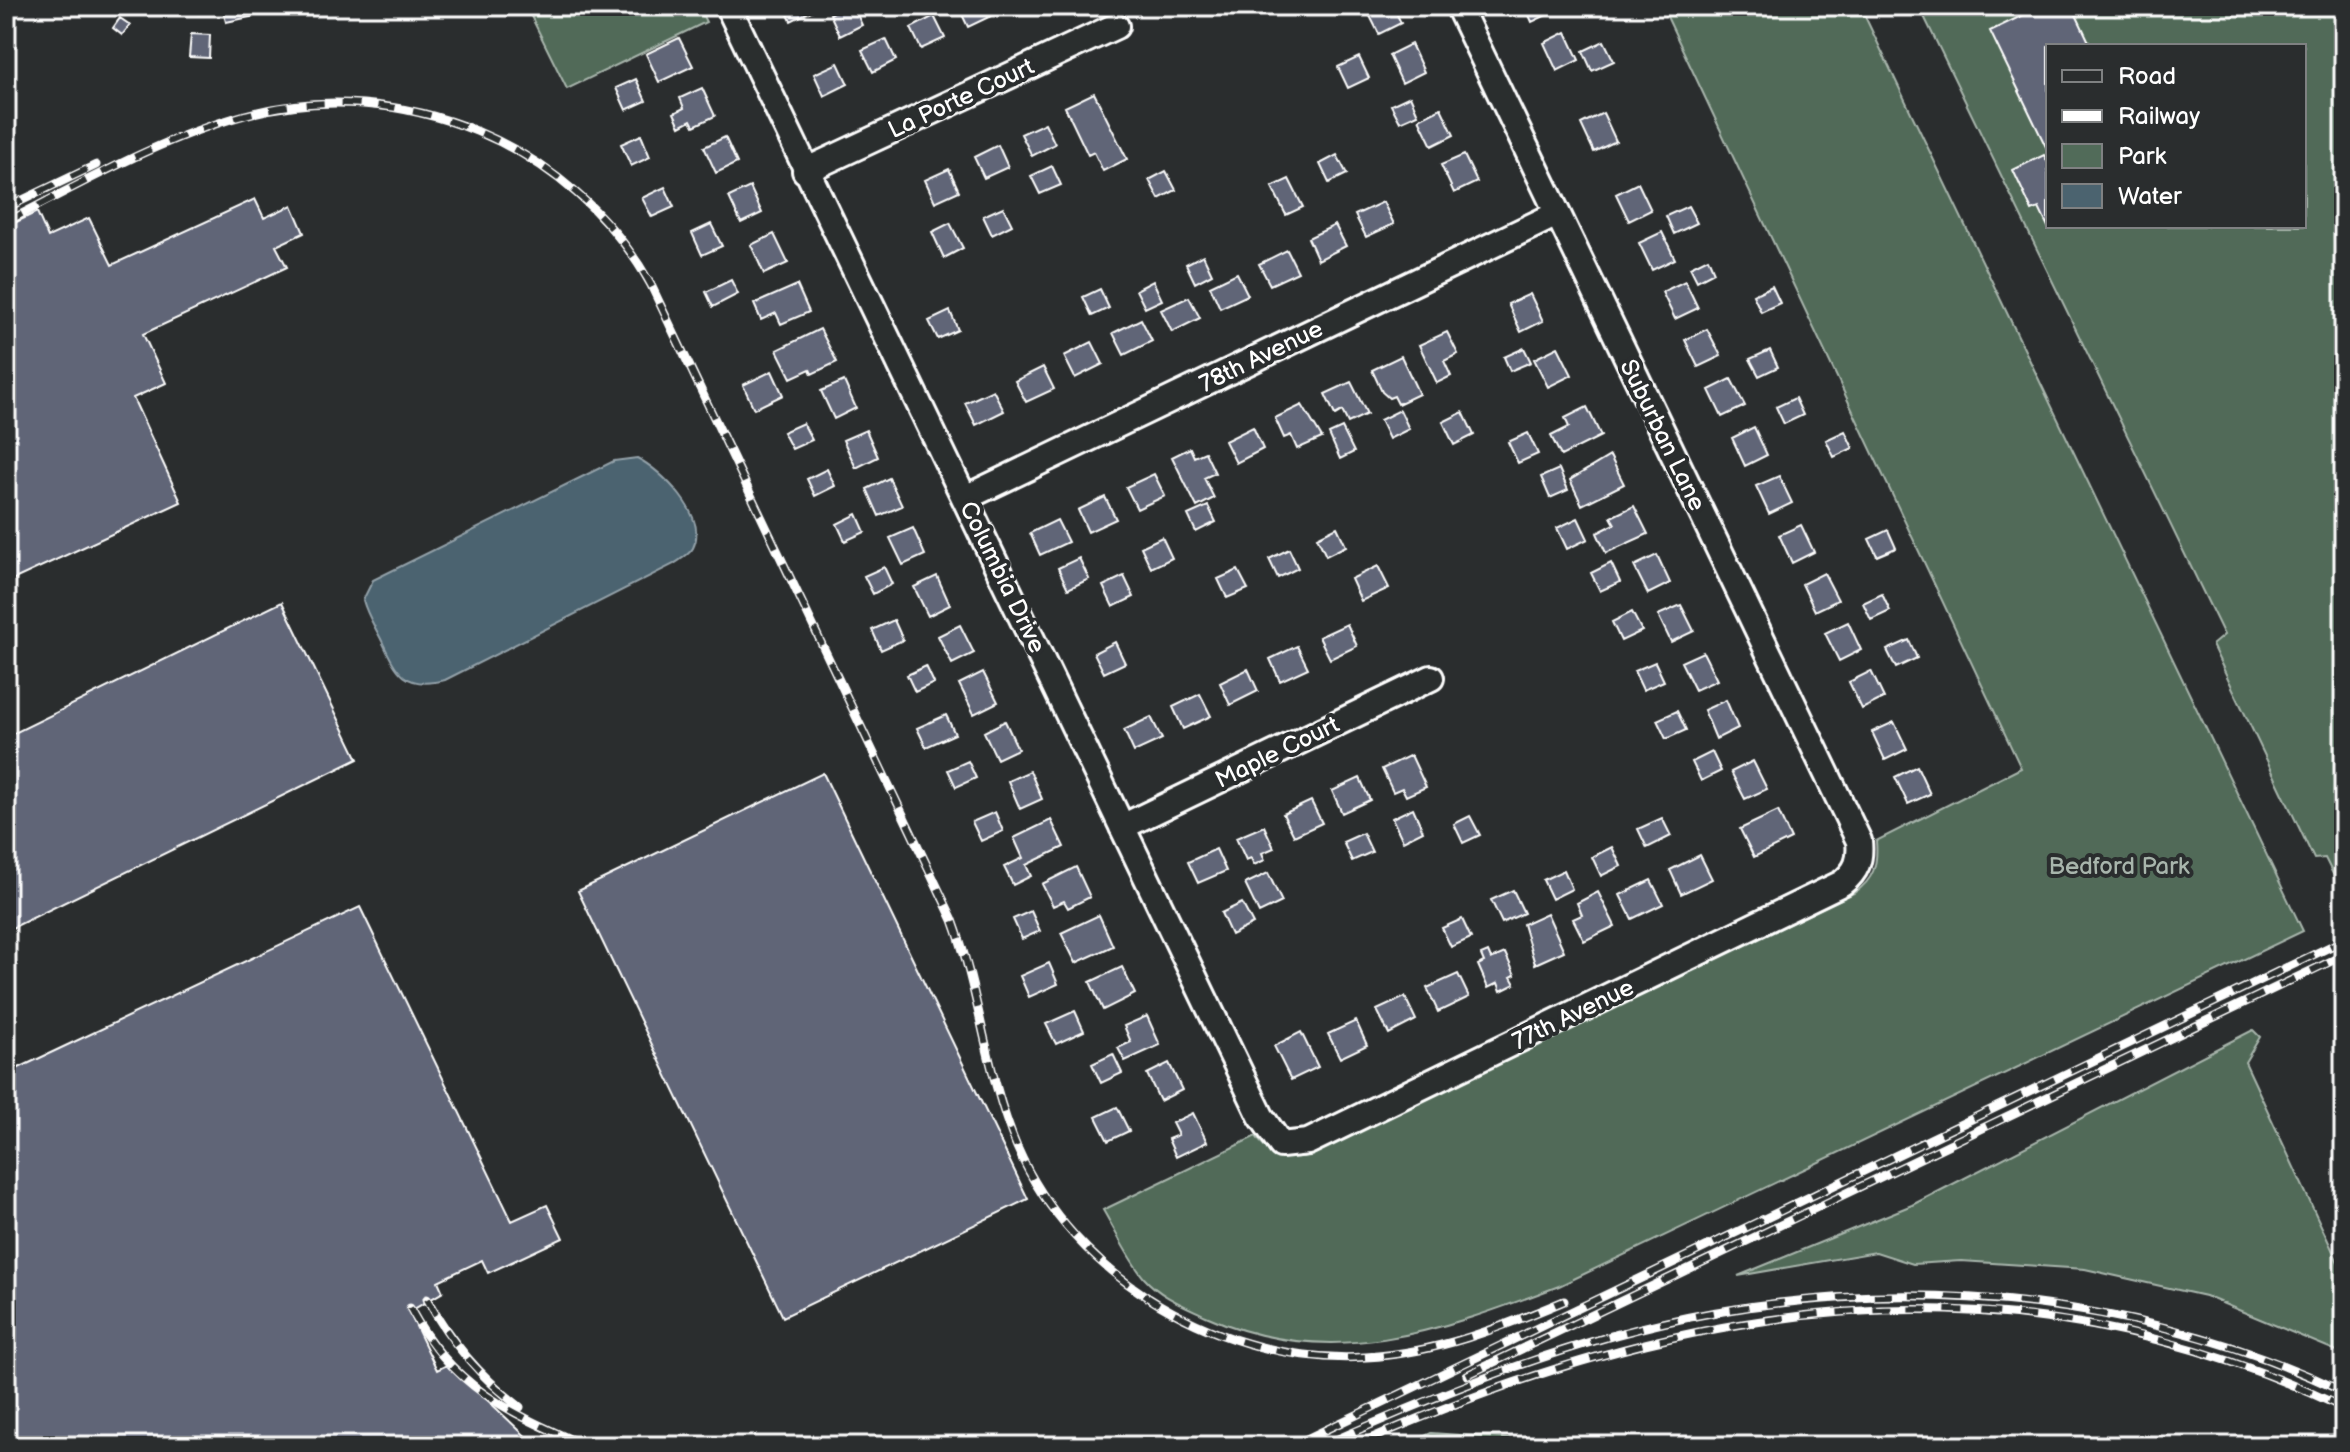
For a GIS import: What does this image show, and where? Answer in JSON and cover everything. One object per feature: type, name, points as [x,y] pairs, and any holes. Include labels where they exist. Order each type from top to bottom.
[{"type":"street","name":"Columbia Drive","points":[[728,6],[1261,1116],[1281,1145]]},
{"type":"street","name":"Suburban Lane","points":[[1458,6],[1859,841],[1861,856],[1857,866]]},
{"type":"street","name":"La Porte Court","points":[[805,171],[1116,26]]},
{"type":"street","name":"78th Avenue","points":[[965,498],[1557,214]]},
{"type":"street","name":"Maple Court","points":[[1122,827],[1431,678]]},
{"type":"street","name":"77th Avenue","points":[[1281,1145],[1292,1147],[1336,1129],[1842,883],[1857,866]]},
{"type":"green space","points":[[526,6],[698,6],[706,22],[567,89]]},
{"type":"green space","name":"Bedford Park","points":[[1662,6],[1860,6],[2303,931],[1559,1286],[1515,1303],[1471,1318],[1384,1339],[1340,1343],[1296,1341],[1252,1333],[1189,1308],[1151,1285],[1133,1262],[1103,1210],[1256,1136],[1265,1147],[1276,1153],[1303,1157],[1854,893],[1866,883],[1873,871],[1876,841],[2021,768]]},
{"type":"green space","points":[[1919,6],[2341,6],[2344,12],[2344,896],[2325,858],[2314,859],[2212,645],[2224,635]]},
{"type":"green space","points":[[2253,1030],[2260,1037],[2245,1062],[2344,1275],[2344,1354],[2205,1296],[2085,1269],[1961,1261],[1913,1264],[1876,1252],[1738,1276],[1912,1205]]},
{"type":"green space","points":[[1431,1433],[1617,1446],[1404,1446]]},
{"type":"water","points":[[637,458],[669,483],[689,509],[696,535],[688,554],[674,564],[445,680],[420,683],[397,670],[363,600],[373,580],[614,461]]},
{"type":"building","points":[[171,6],[200,6],[199,14]]},
{"type":"building","points":[[222,6],[253,6],[255,16],[226,22]]},
{"type":"building","points":[[784,6],[811,6],[813,10],[791,21]]},
{"type":"building","points":[[853,6],[862,25],[840,36],[830,14]]},
{"type":"building","points":[[958,6],[991,6],[995,14],[968,27]]},
{"type":"building","points":[[1365,6],[1393,6],[1401,23],[1379,34]]},
{"type":"building","points":[[1525,6],[1552,6],[1555,11],[1532,22]]},
{"type":"building","points":[[2042,6],[2072,6],[2090,44],[2046,44],[2046,147],[1990,31]]},
{"type":"building","points":[[934,16],[945,38],[921,49],[911,28]]},
{"type":"building","points":[[120,18],[130,25],[122,35],[113,28]]},
{"type":"building","points":[[1566,32],[1579,60],[1557,71],[1544,43]]},
{"type":"building","points":[[191,34],[210,35],[209,58],[189,57]]},
{"type":"building","points":[[679,38],[693,66],[659,82],[646,54]]},
{"type":"building","points":[[886,39],[896,60],[873,72],[862,50]]},
{"type":"building","points":[[1604,41],[1614,61],[1592,71],[1583,51]]},
{"type":"building","points":[[1411,44],[1424,72],[1402,83],[1389,55]]},
{"type":"building","points":[[1359,57],[1369,78],[1348,88],[1338,67]]},
{"type":"building","points":[[838,63],[848,84],[824,96],[814,74]]},
{"type":"building","points":[[636,79],[646,101],[626,110],[616,88]]},
{"type":"building","points":[[702,88],[715,116],[694,126],[691,120],[680,126],[674,113],[684,108],[680,98]]},
{"type":"building","points":[[1094,93],[1127,159],[1103,171],[1094,152],[1088,155],[1065,107]]},
{"type":"building","points":[[1410,96],[1418,114],[1400,122],[1391,105]]},
{"type":"building","points":[[1441,108],[1454,135],[1432,146],[1419,119]]},
{"type":"building","points":[[1603,113],[1616,141],[1594,152],[1581,124]]},
{"type":"building","points":[[1045,123],[1055,144],[1032,156],[1021,134]]},
{"type":"building","points":[[641,135],[650,157],[631,166],[621,144]]},
{"type":"building","points":[[725,137],[737,163],[716,173],[704,147]]},
{"type":"building","points":[[998,145],[1008,167],[984,178],[974,157]]},
{"type":"building","points":[[1337,155],[1347,174],[1329,183],[1320,164]]},
{"type":"building","points":[[1464,155],[1477,182],[1454,193],[1441,165]]},
{"type":"building","points":[[2044,155],[2046,223],[2039,208],[2032,211],[2013,170]]},
{"type":"building","points":[[1052,166],[1061,185],[1040,194],[1031,176]]},
{"type":"building","points":[[949,169],[959,191],[935,202],[925,180]]},
{"type":"building","points":[[1166,171],[1176,190],[1159,199],[1149,180]]},
{"type":"building","points":[[1289,179],[1303,207],[1286,215],[1272,187]]},
{"type":"building","points":[[1638,183],[1651,210],[1629,221],[1616,194]]},
{"type":"building","points":[[665,187],[674,207],[652,217],[642,198]]},
{"type":"building","points":[[750,187],[762,213],[741,223],[729,197]]},
{"type":"building","points":[[255,199],[264,218],[292,205],[304,233],[276,246],[287,267],[143,334],[166,383],[133,398],[181,502],[6,583],[6,227],[37,212],[48,237],[89,218],[112,265]]},
{"type":"building","points":[[1383,202],[1394,224],[1366,237],[1355,215]]},
{"type":"building","points":[[1688,206],[1697,223],[1674,234],[1666,216]]},
{"type":"building","points":[[1003,207],[1012,225],[992,235],[983,216]]},
{"type":"building","points":[[950,223],[963,248],[944,258],[932,232]]},
{"type":"building","points":[[711,224],[722,246],[702,255],[692,233]]},
{"type":"building","points":[[1335,225],[1346,246],[1318,260],[1308,238]]},
{"type":"building","points":[[1662,232],[1675,259],[1652,270],[1639,243]]},
{"type":"building","points":[[774,234],[788,263],[764,274],[751,245]]},
{"type":"building","points":[[1287,250],[1298,272],[1270,285],[1259,264]]},
{"type":"building","points":[[1203,255],[1212,274],[1195,283],[1186,264]]},
{"type":"building","points":[[1708,258],[1714,272],[1697,281],[1690,267]]},
{"type":"building","points":[[1237,273],[1248,295],[1220,308],[1210,286]]},
{"type":"building","points":[[731,280],[738,294],[713,307],[706,292]]},
{"type":"building","points":[[1153,281],[1162,300],[1145,308],[1136,290]]},
{"type":"building","points":[[1685,281],[1698,308],[1675,319],[1662,292]]},
{"type":"building","points":[[797,285],[809,312],[781,324],[776,313],[761,320],[754,304]]},
{"type":"building","points":[[1772,286],[1780,303],[1761,312],[1753,295]]},
{"type":"building","points":[[1100,289],[1109,308],[1092,316],[1083,297]]},
{"type":"building","points":[[1530,294],[1543,321],[1521,332],[1508,304]]},
{"type":"building","points":[[1189,297],[1200,318],[1172,332],[1161,310]]},
{"type":"building","points":[[950,311],[958,330],[938,339],[929,321]]},
{"type":"building","points":[[1141,319],[1152,341],[1124,355],[1113,333]]},
{"type":"building","points":[[820,329],[837,362],[812,374],[810,369],[791,378],[777,350]]},
{"type":"building","points":[[1707,329],[1721,356],[1698,367],[1685,340]]},
{"type":"building","points":[[1447,332],[1458,354],[1444,361],[1451,376],[1437,383],[1419,345]]},
{"type":"building","points":[[1092,342],[1103,364],[1075,378],[1064,356]]},
{"type":"building","points":[[1558,347],[1572,375],[1548,387],[1534,359]]},
{"type":"building","points":[[1524,348],[1531,362],[1510,371],[1504,357]]},
{"type":"building","points":[[1770,350],[1778,367],[1759,376],[1750,359]]},
{"type":"building","points":[[1401,356],[1419,394],[1398,404],[1394,396],[1389,398],[1382,392],[1372,370]]},
{"type":"building","points":[[1043,367],[1054,389],[1026,402],[1015,381]]},
{"type":"building","points":[[772,371],[783,395],[754,409],[743,385]]},
{"type":"building","points":[[1731,379],[1745,406],[1722,417],[1709,390]]},
{"type":"building","points":[[844,381],[856,408],[834,419],[821,391]]},
{"type":"building","points":[[1351,382],[1367,414],[1348,423],[1342,411],[1335,415],[1325,394]]},
{"type":"building","points":[[993,390],[1004,411],[976,425],[965,403]]},
{"type":"building","points":[[1795,398],[1803,415],[1784,424],[1776,407]]},
{"type":"building","points":[[1302,405],[1322,438],[1297,449],[1291,435],[1284,438],[1275,418]]},
{"type":"building","points":[[1587,407],[1601,436],[1561,456],[1551,436],[1569,427],[1565,418]]},
{"type":"building","points":[[1400,410],[1409,429],[1389,439],[1380,420]]},
{"type":"building","points":[[1463,412],[1474,435],[1454,445],[1443,422]]},
{"type":"building","points":[[803,423],[812,440],[792,449],[783,432]]},
{"type":"building","points":[[1253,427],[1263,449],[1236,463],[1225,441]]},
{"type":"building","points":[[1754,427],[1767,455],[1745,466],[1732,438]]},
{"type":"building","points":[[1342,428],[1354,452],[1340,459],[1329,434]]},
{"type":"building","points":[[866,430],[878,457],[856,468],[843,440]]},
{"type":"building","points":[[1845,431],[1853,448],[1834,457],[1826,440]]},
{"type":"building","points":[[1528,433],[1538,454],[1518,463],[1508,442]]},
{"type":"building","points":[[1190,448],[1194,457],[1205,452],[1215,473],[1204,478],[1214,498],[1197,507],[1172,457]]},
{"type":"building","points":[[1610,456],[1624,484],[1582,505],[1570,480]]},
{"type":"building","points":[[827,469],[835,486],[815,496],[807,479]]},
{"type":"building","points":[[1559,469],[1568,490],[1550,498],[1541,477]]},
{"type":"building","points":[[1154,474],[1165,496],[1137,509],[1126,487]]},
{"type":"building","points":[[1779,476],[1792,503],[1769,514],[1756,486]]},
{"type":"building","points":[[889,478],[902,506],[879,516],[867,489]]},
{"type":"building","points":[[1105,497],[1116,519],[1088,532],[1078,510]]},
{"type":"building","points":[[1208,506],[1216,522],[1196,532],[1188,515]]},
{"type":"building","points":[[1634,506],[1648,534],[1606,553],[1597,533],[1615,524],[1611,517]]},
{"type":"building","points":[[857,514],[865,532],[845,541],[837,524]]},
{"type":"building","points":[[1578,518],[1588,539],[1567,549],[1557,528]]},
{"type":"building","points":[[1057,520],[1068,542],[1040,555],[1030,533]]},
{"type":"building","points":[[1801,525],[1814,552],[1792,563],[1779,535]]},
{"type":"building","points":[[1337,527],[1346,546],[1326,556],[1317,537]]},
{"type":"building","points":[[913,528],[925,555],[903,565],[890,538]]},
{"type":"building","points":[[1888,530],[1896,548],[1877,556],[1869,539]]},
{"type":"building","points":[[1162,537],[1172,558],[1151,568],[1141,547]]},
{"type":"building","points":[[1289,549],[1298,568],[1278,578],[1269,559]]},
{"type":"building","points":[[1657,555],[1670,583],[1648,594],[1634,566]]},
{"type":"building","points":[[1079,558],[1089,579],[1068,589],[1058,568]]},
{"type":"building","points":[[1611,563],[1620,582],[1600,591],[1591,573]]},
{"type":"building","points":[[1378,566],[1389,588],[1361,601],[1351,579]]},
{"type":"building","points":[[884,567],[892,584],[873,594],[864,576]]},
{"type":"building","points":[[1238,570],[1248,589],[1227,598],[1218,579]]},
{"type":"building","points":[[1824,573],[1838,600],[1815,611],[1802,584]]},
{"type":"building","points":[[937,576],[950,605],[928,616],[914,587]]},
{"type":"building","points":[[1124,576],[1134,597],[1113,607],[1103,586]]},
{"type":"building","points":[[1882,594],[1890,611],[1871,620],[1863,603]]},
{"type":"building","points":[[282,602],[358,759],[6,931],[6,737]]},
{"type":"building","points":[[1681,605],[1694,631],[1671,642],[1658,615]]},
{"type":"building","points":[[1632,612],[1642,631],[1621,641],[1612,622]]},
{"type":"building","points":[[894,620],[903,640],[881,650],[872,630]]},
{"type":"building","points":[[1848,622],[1861,650],[1839,661],[1825,633]]},
{"type":"building","points":[[1347,624],[1357,646],[1330,659],[1319,637]]},
{"type":"building","points":[[960,625],[974,653],[952,664],[938,636]]},
{"type":"building","points":[[1909,640],[1917,658],[1896,668],[1887,650]]},
{"type":"building","points":[[1115,642],[1125,663],[1104,673],[1094,653]]},
{"type":"building","points":[[1297,646],[1308,668],[1280,681],[1270,659]]},
{"type":"building","points":[[1703,652],[1717,680],[1695,690],[1681,662]]},
{"type":"building","points":[[1655,662],[1664,681],[1643,690],[1634,671]]},
{"type":"building","points":[[926,666],[934,683],[915,692],[907,675]]},
{"type":"building","points":[[1248,669],[1258,691],[1230,705],[1220,683]]},
{"type":"building","points":[[1871,671],[1884,698],[1862,709],[1849,682]]},
{"type":"building","points":[[983,672],[998,702],[974,714],[959,684]]},
{"type":"building","points":[[1200,694],[1211,716],[1183,729],[1173,707]]},
{"type":"building","points":[[1726,700],[1738,728],[1716,739],[1704,710]]},
{"type":"building","points":[[1677,711],[1686,730],[1666,739],[1657,720]]},
{"type":"building","points":[[946,715],[955,734],[926,747],[917,728]]},
{"type":"building","points":[[1151,717],[1162,739],[1134,752],[1124,730]]},
{"type":"building","points":[[1005,721],[1018,749],[997,759],[984,732]]},
{"type":"building","points":[[1894,722],[1907,749],[1885,760],[1872,732]]},
{"type":"building","points":[[1712,752],[1721,771],[1701,781],[1692,762]]},
{"type":"building","points":[[1411,755],[1426,787],[1406,796],[1402,788],[1393,792],[1382,769]]},
{"type":"building","points":[[968,761],[976,778],[956,787],[948,770]]},
{"type":"building","points":[[1753,761],[1767,789],[1745,799],[1731,772]]},
{"type":"building","points":[[1917,766],[1930,794],[1908,804],[1895,777]]},
{"type":"building","points":[[1030,771],[1042,799],[1020,809],[1008,781]]},
{"type":"building","points":[[823,773],[1028,1199],[783,1317],[578,891]]},
{"type":"building","points":[[1360,778],[1370,800],[1342,813],[1332,791]]},
{"type":"building","points":[[1311,801],[1322,823],[1294,836],[1283,814]]},
{"type":"building","points":[[1413,808],[1423,831],[1403,841],[1392,818]]},
{"type":"building","points":[[1778,811],[1791,839],[1754,857],[1740,829]]},
{"type":"building","points":[[995,812],[1003,831],[981,841],[972,822]]},
{"type":"building","points":[[1470,816],[1480,835],[1463,843],[1454,824]]},
{"type":"building","points":[[1662,818],[1671,836],[1647,848],[1638,829]]},
{"type":"building","points":[[1051,820],[1064,847],[1026,865],[1031,876],[1013,885],[1004,867],[1023,858],[1014,838]]},
{"type":"building","points":[[1264,826],[1274,848],[1262,853],[1265,860],[1254,865],[1251,858],[1246,860],[1236,838]]},
{"type":"building","points":[[1363,833],[1372,852],[1352,861],[1343,842]]},
{"type":"building","points":[[1612,847],[1621,866],[1601,876],[1592,857]]},
{"type":"building","points":[[1216,849],[1226,871],[1198,883],[1188,862]]},
{"type":"building","points":[[1700,855],[1712,879],[1681,894],[1670,870]]},
{"type":"building","points":[[1076,867],[1090,897],[1068,908],[1064,901],[1053,906],[1042,884]]},
{"type":"building","points":[[1564,870],[1572,889],[1552,899],[1543,880]]},
{"type":"building","points":[[1268,873],[1282,902],[1259,913],[1245,884]]},
{"type":"building","points":[[1651,880],[1663,904],[1632,919],[1620,895]]},
{"type":"building","points":[[1513,890],[1524,913],[1502,923],[1491,900]]},
{"type":"building","points":[[1598,892],[1615,926],[1584,941],[1573,919],[1582,915],[1577,903]]},
{"type":"building","points":[[1242,903],[1253,924],[1231,935],[1221,913]]},
{"type":"building","points":[[360,907],[512,1221],[547,1205],[563,1238],[488,1273],[482,1260],[438,1281],[443,1292],[409,1312],[437,1370],[449,1364],[536,1446],[6,1446],[6,1074]]},
{"type":"building","points":[[1031,911],[1040,931],[1022,939],[1013,919]]},
{"type":"building","points":[[1547,913],[1564,951],[1535,964],[1523,924]]},
{"type":"building","points":[[1099,915],[1113,946],[1076,963],[1061,933]]},
{"type":"building","points":[[1462,919],[1471,938],[1451,947],[1442,928]]},
{"type":"building","points":[[1488,952],[1491,959],[1505,953],[1515,975],[1511,977],[1515,984],[1501,991],[1498,983],[1488,988],[1478,965],[1484,962],[1481,955]]},
{"type":"building","points":[[1049,963],[1058,984],[1029,997],[1020,976]]},
{"type":"building","points":[[1122,967],[1135,994],[1103,1010],[1090,982]]},
{"type":"building","points":[[1458,974],[1469,997],[1438,1012],[1427,988]]},
{"type":"building","points":[[1405,997],[1416,1020],[1389,1034],[1377,1010]]},
{"type":"building","points":[[1075,1011],[1084,1031],[1056,1044],[1046,1024]]},
{"type":"building","points":[[1147,1016],[1160,1045],[1125,1061],[1118,1048],[1131,1042],[1124,1026]]},
{"type":"building","points":[[1356,1021],[1367,1045],[1340,1058],[1328,1034]]},
{"type":"building","points":[[1301,1032],[1318,1067],[1291,1080],[1274,1046]]},
{"type":"building","points":[[1113,1054],[1122,1073],[1101,1083],[1092,1064]]},
{"type":"building","points":[[1169,1063],[1182,1090],[1160,1101],[1147,1074]]},
{"type":"building","points":[[1117,1107],[1129,1131],[1108,1141],[1096,1117]]},
{"type":"building","points":[[1193,1113],[1207,1142],[1176,1157],[1168,1139],[1178,1135],[1172,1123]]},
{"type":"railway","points":[[6,222],[123,162],[183,136],[245,115],[304,104],[363,104],[421,113],[477,131],[529,158],[577,193],[618,235],[651,285],[953,920],[998,1091],[1017,1147],[1043,1194],[1076,1237],[1115,1274],[1160,1305],[1208,1329],[1260,1347],[1313,1356],[1392,1355],[1443,1345],[1492,1330],[1564,1301]]},
{"type":"railway","points":[[6,208],[96,165]]},
{"type":"railway","points":[[1292,1446],[2344,940]]},
{"type":"railway","points":[[1467,1375],[2344,955]]},
{"type":"railway","points":[[1322,1446],[1464,1386],[1611,1336],[1711,1313],[1791,1302],[1872,1296],[1953,1297],[2034,1303],[2114,1316],[2193,1335],[2270,1360],[2344,1392]]},
{"type":"railway","points":[[427,1299],[468,1358],[492,1384],[520,1407]]},
{"type":"railway","points":[[410,1308],[444,1358],[484,1394],[586,1446]]},
{"type":"railway","points":[[1354,1446],[1477,1396],[1600,1356],[1723,1327],[1846,1312],[1969,1311],[2093,1325],[2218,1357],[2344,1408]]}]
